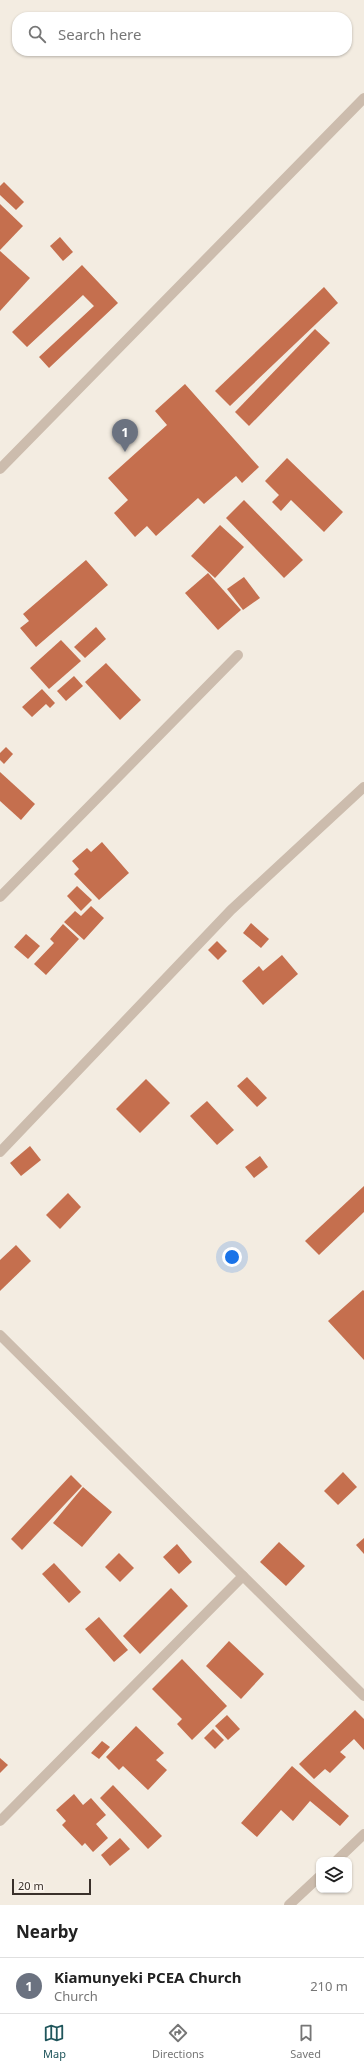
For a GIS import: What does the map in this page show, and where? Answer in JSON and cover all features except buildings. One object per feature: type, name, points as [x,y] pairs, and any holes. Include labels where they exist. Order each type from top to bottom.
[{"type":"street","points":[[0,469],[364,98]]},
{"type":"street","points":[[0,897],[238,655]]},
{"type":"street","points":[[0,1152],[231,910],[364,787]]},
{"type":"street","points":[[0,1335],[364,1696]]},
{"type":"street","points":[[0,1821],[243,1576]]},
{"type":"street","points":[[340,1857],[364,1834]]},
{"type":"street","points":[[289,1905],[316,1880]]},
{"type":"place","name":"Kiamunyeki PCEA Church","points":[[125,452]]}]
